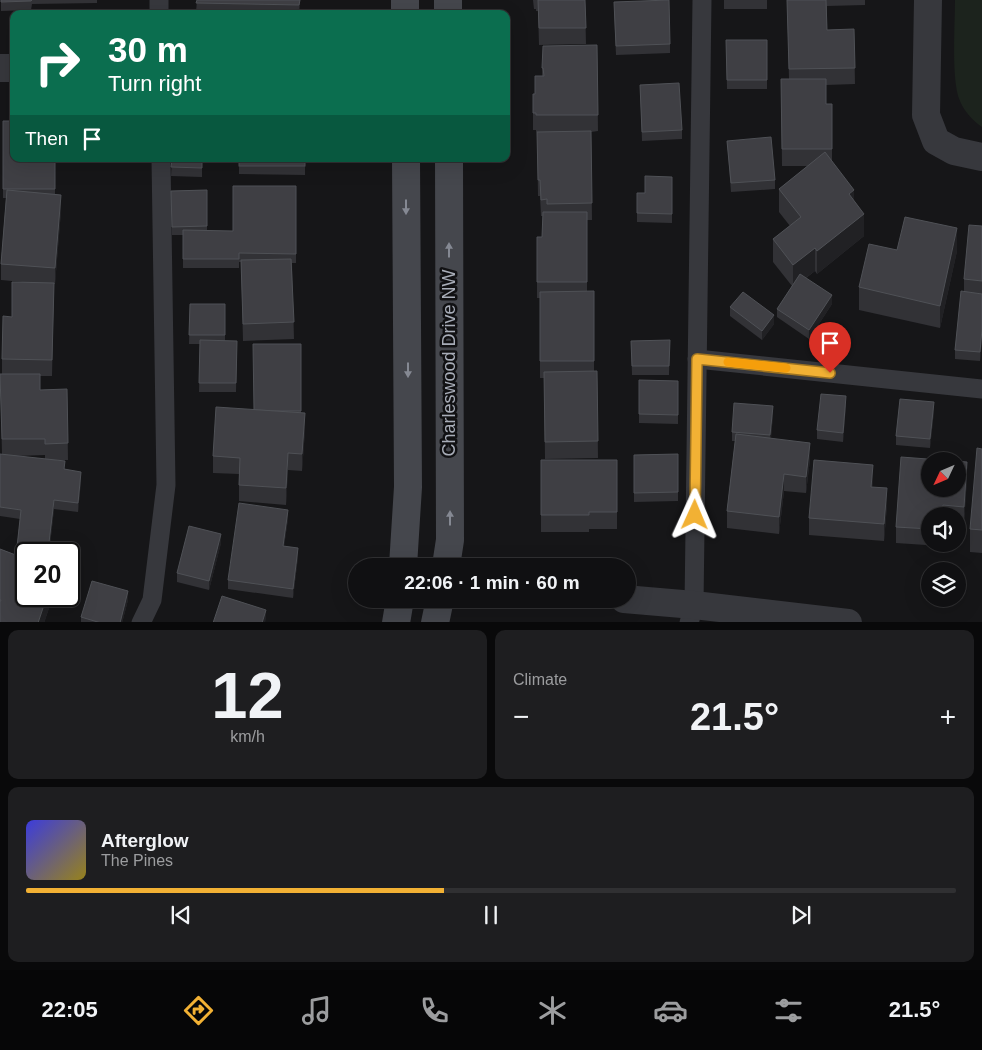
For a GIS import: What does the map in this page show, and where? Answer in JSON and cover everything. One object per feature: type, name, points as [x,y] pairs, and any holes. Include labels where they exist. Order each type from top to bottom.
[{"type":"street","points":[[928,0],[926,115],[936,141],[954,151],[982,157]]},
{"type":"street","points":[[404,558],[408,487],[406,162]]},
{"type":"street","name":"Charleswood Drive NW","points":[[447,558],[450,540],[448,162]]},
{"type":"street","points":[[636,602],[692,614],[848,622]]},
{"type":"street","points":[[396,622],[398,608]]},
{"type":"street","points":[[435,622],[438,608]]},
{"type":"lane","points":[[692,614],[702,0]]},
{"type":"lane","points":[[142,622],[152,600],[166,485],[161,162]]},
{"type":"lane","points":[[697,359],[982,389]]},
{"type":"shaded area","points":[[955,0],[982,0],[982,127],[966,112],[957,92],[954,67]]},
{"type":"building","points":[[1,0],[32,0],[1,2]]},
{"type":"building","points":[[197,0],[300,0],[299,5],[196,3]]},
{"type":"building","points":[[538,0],[585,0],[586,28],[539,28]]},
{"type":"building","points":[[669,0],[670,44],[616,46],[614,2]]},
{"type":"building","points":[[787,0],[826,0],[827,30],[854,29],[855,68],[789,69]]},
{"type":"building","points":[[726,40],[767,40],[767,80],[727,80]]},
{"type":"building","points":[[597,45],[598,115],[536,115],[536,113],[533,113],[535,76],[544,76],[542,68],[543,46]]},
{"type":"building","points":[[781,79],[826,79],[826,104],[832,104],[832,149],[782,149]]},
{"type":"building","points":[[679,83],[682,130],[642,132],[640,85]]},
{"type":"building","points":[[3,121],[10,121],[10,162],[55,162],[55,189],[3,189]]},
{"type":"building","points":[[591,131],[592,203],[547,204],[547,199],[541,200],[540,180],[538,180],[537,132]]},
{"type":"building","points":[[771,137],[775,180],[731,183],[727,141]]},
{"type":"building","points":[[825,152],[854,190],[849,194],[864,214],[817,251],[815,248],[793,265],[773,239],[801,217],[779,189]]},
{"type":"building","points":[[172,162],[202,162],[202,168],[171,167]]},
{"type":"building","points":[[239,162],[305,162],[305,166],[239,166]]},
{"type":"building","points":[[645,176],[672,177],[672,214],[637,213],[637,193],[645,193]]},
{"type":"building","points":[[233,186],[296,186],[296,254],[239,253],[239,259],[183,259],[183,230],[233,231]]},
{"type":"building","points":[[7,190],[61,195],[55,268],[1,264]]},
{"type":"building","points":[[207,190],[207,226],[172,227],[171,191]]},
{"type":"building","points":[[543,212],[587,212],[587,282],[537,282],[537,237],[542,237]]},
{"type":"building","points":[[905,217],[957,228],[940,306],[859,287],[869,244],[897,250]]},
{"type":"building","points":[[969,225],[982,226],[982,281],[964,279]]},
{"type":"building","points":[[291,259],[294,322],[243,324],[241,260]]},
{"type":"building","points":[[800,274],[832,295],[809,330],[777,309]]},
{"type":"building","points":[[12,282],[54,283],[52,360],[2,359],[3,316],[12,317]]},
{"type":"building","points":[[594,291],[594,361],[540,361],[540,292]]},
{"type":"building","points":[[961,291],[982,294],[980,352],[955,350]]},
{"type":"building","points":[[743,292],[774,315],[762,331],[730,307]]},
{"type":"building","points":[[190,304],[225,304],[225,335],[189,335]]},
{"type":"building","points":[[200,340],[237,341],[236,383],[199,383]]},
{"type":"building","points":[[670,340],[669,366],[632,366],[631,341]]},
{"type":"building","points":[[253,344],[301,344],[301,411],[254,410]]},
{"type":"building","points":[[597,371],[598,441],[545,442],[544,372]]},
{"type":"building","points":[[0,374],[40,374],[40,390],[67,389],[68,443],[45,444],[45,439],[2,439]]},
{"type":"building","points":[[639,380],[678,381],[678,415],[639,414]]},
{"type":"building","points":[[821,394],[846,396],[843,433],[817,430]]},
{"type":"building","points":[[900,399],[934,402],[930,439],[896,436]]},
{"type":"building","points":[[734,403],[773,406],[770,435],[732,432]]},
{"type":"building","points":[[216,407],[305,413],[302,454],[288,453],[286,488],[239,485],[240,458],[213,456]]},
{"type":"building","points":[[736,434],[810,443],[806,477],[784,474],[779,517],[727,511]]},
{"type":"building","points":[[977,448],[982,449],[982,530],[970,529]]},
{"type":"building","points":[[0,454],[65,461],[64,469],[81,472],[78,503],[54,500],[49,542],[18,542],[21,510],[0,507]]},
{"type":"building","points":[[678,454],[678,492],[634,493],[634,455]]},
{"type":"building","points":[[901,457],[921,459],[921,498],[965,498],[964,507],[943,505],[943,507],[921,507],[921,528],[896,527]]},
{"type":"building","points":[[541,460],[617,460],[617,512],[589,512],[589,515],[541,515]]},
{"type":"building","points":[[814,460],[873,465],[871,487],[887,488],[884,524],[809,518]]},
{"type":"building","points":[[239,503],[288,510],[283,546],[298,548],[293,589],[228,580]]},
{"type":"building","points":[[189,526],[221,534],[209,581],[177,573]]},
{"type":"building","points":[[0,549],[15,555],[15,607],[43,607],[38,622],[0,622]]},
{"type":"building","points":[[92,581],[128,591],[120,622],[98,622],[81,617]]},
{"type":"building","points":[[222,596],[266,610],[262,622],[213,622]]},
{"type":"slow traffic","points":[[728,362],[786,368]]},
{"type":"route","points":[[695,515],[697,359],[830,373]]}]
